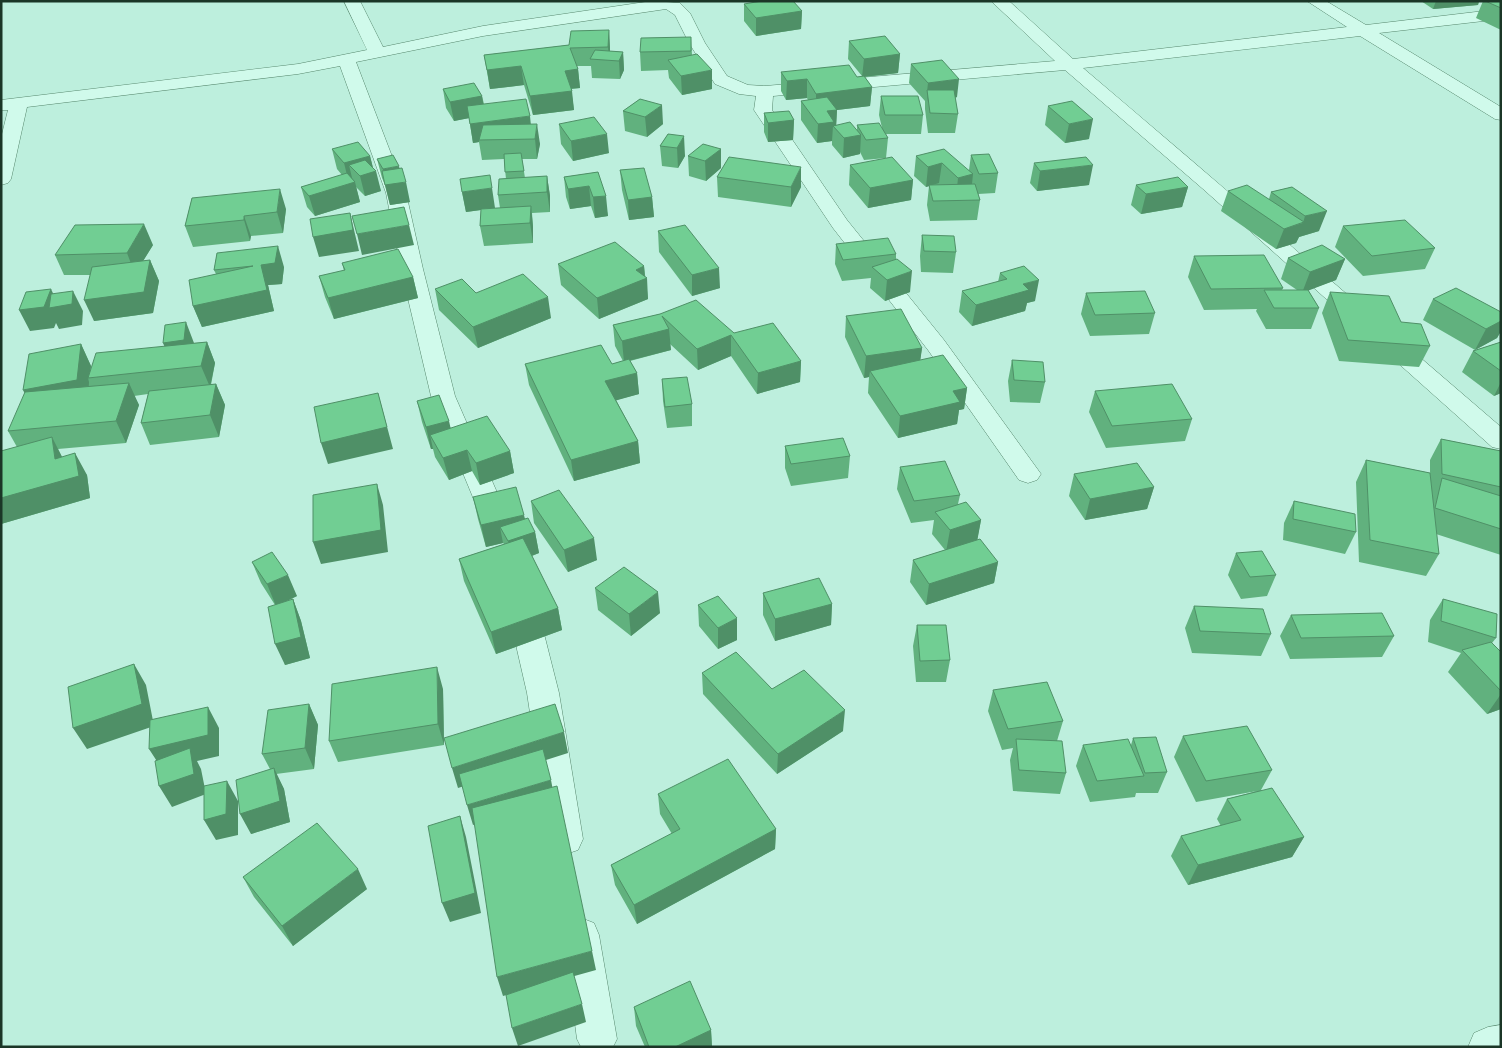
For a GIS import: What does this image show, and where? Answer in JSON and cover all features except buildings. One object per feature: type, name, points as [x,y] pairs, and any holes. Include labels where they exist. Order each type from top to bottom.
[{"type":"street","points":[[352,1],[377,52]]},
{"type":"street","points":[[999,1],[1069,65],[1210,185],[1501,441]]},
{"type":"street","points":[[1315,1],[1501,115]]},
{"type":"street","points":[[1,179],[10,104],[261,74],[483,31],[666,4],[674,6],[682,13],[697,43],[720,80],[745,90],[765,91],[1069,65],[1360,29],[1501,14]]},
{"type":"street","points":[[346,59],[396,192],[412,269],[443,396],[509,555]]},
{"type":"street","points":[[765,91],[763,110],[840,224],[936,345],[1028,474]]},
{"type":"street","points":[[517,584],[543,693],[570,866]]},
{"type":"street","points":[[578,914],[597,1039]]},
{"type":"street","points":[[1488,1047],[1501,1045]]}]
